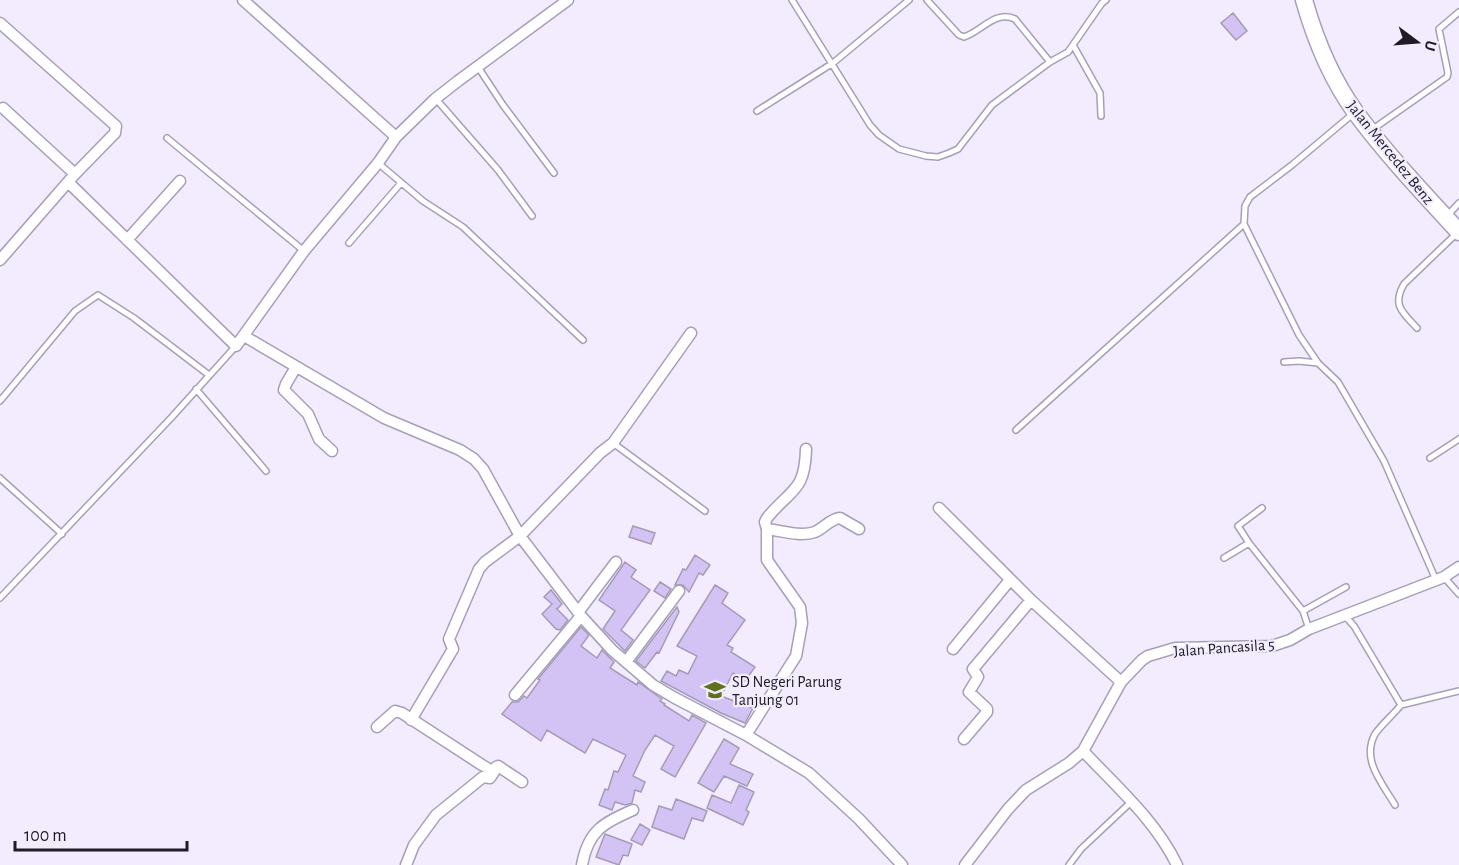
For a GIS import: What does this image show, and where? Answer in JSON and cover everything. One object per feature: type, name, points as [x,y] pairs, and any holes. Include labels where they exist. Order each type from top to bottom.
[{"type":"main road","name":"Jalan Mercedez Benz","points":[[1304,0],[1323,54],[1355,112],[1459,232]]},
{"type":"street","points":[[3,108],[127,240],[236,346],[304,251],[378,163],[396,137],[435,99],[567,0]]},
{"type":"street","points":[[248,2],[396,137]]},
{"type":"street","points":[[0,23],[116,126],[115,133],[0,260]]},
{"type":"street","points":[[127,240],[180,181]]},
{"type":"street","points":[[411,720],[453,649],[449,639],[479,569],[520,536],[613,442],[691,333]]},
{"type":"street","points":[[244,336],[384,418],[460,450],[474,459],[483,469],[520,536],[612,650],[653,685],[746,735],[809,773],[859,819],[902,865]]},
{"type":"street","points":[[296,368],[284,390],[308,414],[319,439],[332,452]]},
{"type":"street","points":[[746,735],[796,656],[801,632],[800,607],[767,560],[765,522],[791,495],[801,480],[806,467],[806,450]]},
{"type":"street","points":[[939,508],[1030,600],[1121,682]]},
{"type":"street","points":[[767,529],[801,534],[815,532],[832,520],[840,518],[859,529]]},
{"type":"street","points":[[515,695],[580,613],[616,562]]},
{"type":"street","name":"Jalan Pancasila 5","points":[[965,865],[1008,808],[1026,790],[1069,764],[1083,751],[1121,682],[1142,660],[1175,648],[1272,646],[1290,640],[1309,628],[1440,578],[1459,567]]},
{"type":"street","points":[[953,649],[1010,580]]},
{"type":"street","points":[[626,662],[679,591]]},
{"type":"street","points":[[964,739],[987,712],[987,709],[969,692],[978,677],[974,669],[1030,600]]},
{"type":"street","points":[[377,726],[395,711],[402,713],[494,772]]},
{"type":"street","points":[[1083,751],[1158,832],[1177,865]]},
{"type":"street","points":[[406,865],[414,844],[436,814],[483,777],[490,778],[496,767],[498,766],[522,782]]},
{"type":"street","points":[[582,865],[590,837],[608,823],[633,810]]},
{"type":"lane","points":[[792,0],[870,125],[879,135],[899,149],[913,154],[938,157],[958,149],[992,105],[1050,62],[1068,52],[1101,3],[1106,0]]},
{"type":"lane","points":[[757,111],[833,63],[909,0]]},
{"type":"lane","points":[[927,0],[964,37],[971,35],[999,16],[1015,19],[1050,62]]},
{"type":"lane","points":[[1370,131],[1447,78],[1439,29],[1459,12]]},
{"type":"lane","points":[[1073,45],[1100,93],[1101,116]]},
{"type":"lane","points":[[477,66],[554,173]]},
{"type":"lane","points":[[435,99],[498,170],[532,216]]},
{"type":"lane","points":[[1355,112],[1250,197],[1245,206],[1244,224],[1299,335],[1318,363],[1338,382],[1384,461],[1440,578],[1459,594]]},
{"type":"lane","points":[[167,138],[304,251]]},
{"type":"lane","points":[[378,163],[423,201],[463,227],[584,340]]},
{"type":"lane","points":[[349,243],[401,183]]},
{"type":"lane","points":[[1445,217],[1459,203]]},
{"type":"lane","points":[[1016,430],[1244,224]]},
{"type":"lane","points":[[1417,328],[1401,311],[1397,300],[1400,291],[1404,284],[1459,232]]},
{"type":"lane","points":[[0,401],[75,311],[98,295],[134,318],[209,375]]},
{"type":"lane","points":[[0,598],[236,346]]},
{"type":"lane","points":[[1284,362],[1318,363]]},
{"type":"lane","points":[[196,389],[266,471]]},
{"type":"lane","points":[[1431,458],[1459,439]]},
{"type":"lane","points":[[613,442],[705,511]]},
{"type":"lane","points":[[0,478],[62,534]]},
{"type":"lane","points":[[1262,508],[1238,526],[1248,543],[1303,611],[1309,628]]},
{"type":"lane","points":[[1224,558],[1248,543]]},
{"type":"lane","points":[[1303,611],[1346,587]]},
{"type":"lane","points":[[1345,616],[1354,626],[1401,705]]},
{"type":"lane","points":[[1395,805],[1372,765],[1371,744],[1376,733],[1401,705],[1459,691]]},
{"type":"lane","points":[[1069,865],[1082,849],[1131,802]]},
{"type":"building","points":[[1233,13],[1247,31],[1236,40],[1221,23]]},
{"type":"building","points":[[633,526],[655,533],[651,544],[629,537]]},
{"type":"building","points":[[695,555],[710,565],[703,575],[699,573],[689,592],[683,585],[675,585],[683,569],[686,570]]},
{"type":"building","points":[[625,562],[636,570],[631,577],[650,590],[621,630],[633,640],[625,651],[603,629],[615,611],[599,600]]},
{"type":"building","points":[[660,582],[671,589],[665,598],[654,591]]},
{"type":"building","points":[[715,585],[728,593],[722,603],[745,620],[727,645],[733,648],[731,652],[755,667],[745,681],[733,673],[721,696],[753,708],[745,723],[661,681],[667,671],[676,676],[679,670],[688,674],[697,656],[677,646]]},
{"type":"building","points":[[551,590],[562,604],[557,609],[568,620],[560,630],[556,629],[542,614],[552,604],[544,597]]},
{"type":"building","points":[[677,607],[679,612],[659,653],[657,652],[645,668],[636,661]]},
{"type":"building","points":[[581,627],[589,635],[581,646],[597,658],[602,650],[614,662],[610,668],[637,685],[638,682],[662,699],[660,701],[664,705],[689,721],[692,715],[706,723],[675,777],[661,769],[674,746],[655,735],[633,776],[645,782],[641,792],[635,790],[632,803],[625,805],[615,802],[612,810],[599,805],[605,789],[608,790],[614,771],[618,772],[626,755],[593,739],[585,753],[547,730],[541,741],[502,714],[512,702],[518,702],[524,696],[527,698],[540,680],[538,679]]},
{"type":"building","points":[[724,739],[739,748],[730,764],[753,774],[747,786],[724,776],[714,792],[698,783]]},
{"type":"building","points":[[739,785],[754,792],[746,810],[749,812],[743,825],[707,808],[712,795],[731,803]]},
{"type":"building","points":[[676,799],[707,811],[703,821],[692,818],[684,839],[652,827],[659,806],[672,810]]},
{"type":"building","points":[[640,824],[650,830],[642,845],[631,840]]},
{"type":"building","points":[[605,834],[632,844],[628,856],[623,855],[619,865],[596,857]]},
{"type":"place","name":"SD Negeri Parung Tanjung 01","points":[[715,690]]}]
